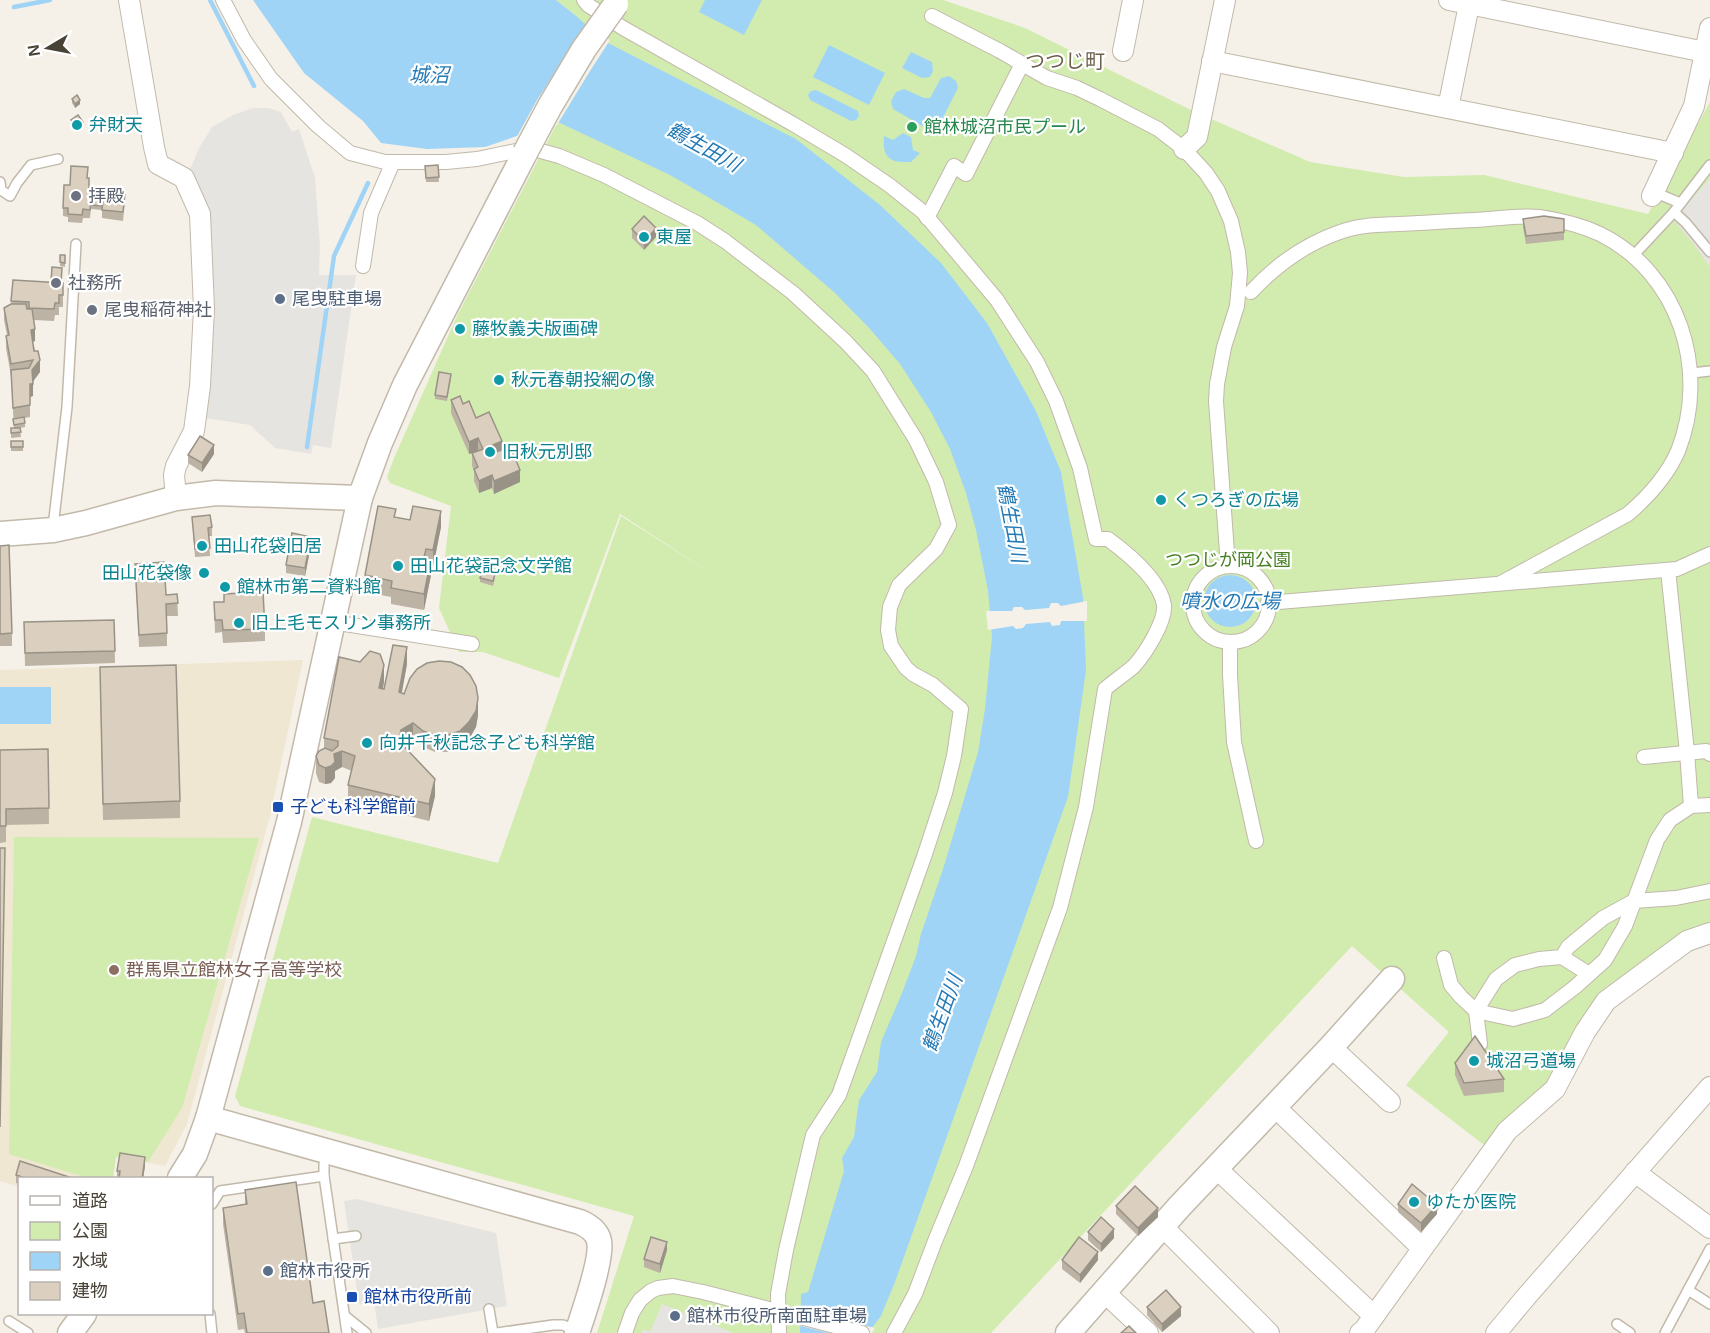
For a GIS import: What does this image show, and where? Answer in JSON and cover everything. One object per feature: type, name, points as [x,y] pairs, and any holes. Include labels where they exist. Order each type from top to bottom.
[{"type":"street","points":[[129,0],[158,164],[184,178],[200,214],[204,309],[200,386],[194,431],[176,466],[174,475],[176,498]]},
{"type":"street","points":[[223,0],[244,40],[271,79],[310,118],[350,153],[393,162],[446,162],[477,159],[531,148],[559,156],[604,175],[697,223],[725,241],[793,293],[866,363],[896,405],[936,482],[949,525],[936,549],[899,585],[890,607],[888,630],[891,646],[906,668],[946,694],[961,709],[954,756],[945,793],[924,857],[839,1095],[813,1135],[778,1294],[784,1313],[779,1333]]},
{"type":"street","points":[[584,0],[623,28],[774,112],[845,155],[890,185],[923,213],[997,300],[1037,362],[1056,401],[1080,468],[1096,539],[1108,539],[1135,561],[1161,594],[1164,607],[1160,626],[1134,665],[1105,689],[1086,807],[1060,908],[966,1166],[915,1294],[894,1333]]},
{"type":"street","points":[[1123,51],[1133,0]]},
{"type":"street","points":[[1449,0],[1470,2],[1705,52]]},
{"type":"street","points":[[1184,149],[1197,137],[1222,1]]},
{"type":"street","points":[[181,1177],[195,1154],[208,1118],[289,822],[360,498],[380,443],[405,385],[550,106],[584,49],[618,2]]},
{"type":"street","points":[[1448,108],[1470,2]]},
{"type":"street","points":[[932,16],[1047,78],[1077,88],[1144,121],[1172,138],[1199,165],[1218,191],[1231,221],[1240,273],[1235,316],[1224,347],[1216,384],[1228,566]]},
{"type":"street","points":[[1653,194],[1694,106],[1710,28]]},
{"type":"street","points":[[1212,61],[1673,153]]},
{"type":"street","points":[[927,218],[954,166],[966,174],[1022,64]]},
{"type":"street","points":[[363,266],[371,213],[393,162]]},
{"type":"street","points":[[1251,292],[1277,267],[1299,251],[1323,238],[1357,226],[1536,217],[1588,229],[1611,241],[1633,256],[1656,280],[1668,296],[1677,314],[1690,353],[1692,373],[1690,413],[1678,452],[1644,501],[1628,514],[1501,583]]},
{"type":"street","points":[[0,534],[53,530],[86,524],[176,498],[225,493],[360,498]]},
{"type":"street","points":[[1268,603],[1668,570],[1677,569],[1710,554]]},
{"type":"street","points":[[1228,566],[1241,568],[1253,574],[1265,589],[1268,603],[1267,616],[1255,633],[1243,640],[1230,642],[1216,639],[1205,632],[1197,620],[1192,605],[1197,588],[1204,577],[1228,566]]},
{"type":"street","points":[[1668,570],[1687,752],[1690,806]]},
{"type":"street","points":[[332,622],[472,644]]},
{"type":"street","points":[[1230,642],[1234,742],[1256,842]]},
{"type":"street","points":[[1644,757],[1687,752],[1706,751],[1710,753]]},
{"type":"street","points":[[1444,958],[1451,985],[1476,1011],[1513,1019],[1545,1010],[1605,960],[1625,926],[1657,840],[1670,820],[1690,806],[1710,805]]},
{"type":"street","points":[[1562,957],[1568,947],[1603,918],[1634,901],[1710,891]]},
{"type":"street","points":[[1360,1333],[1506,1131],[1555,1089],[1585,1032],[1606,1001],[1687,941],[1710,933]]},
{"type":"street","points":[[1480,1044],[1476,1011],[1496,979],[1515,966],[1539,959],[1562,957],[1589,974]]},
{"type":"street","points":[[1068,1333],[1162,1226],[1392,979]]},
{"type":"street","points":[[1331,1047],[1390,1102]]},
{"type":"street","points":[[1497,1333],[1710,1087]]},
{"type":"street","points":[[1274,1107],[1422,1248]]},
{"type":"street","points":[[208,1118],[580,1222],[590,1227],[599,1242],[599,1257],[578,1332]]},
{"type":"street","points":[[1216,1168],[1374,1316]]},
{"type":"street","points":[[1635,1172],[1710,1228]]},
{"type":"street","points":[[1162,1226],[1269,1333]]},
{"type":"street","points":[[625,1333],[632,1313],[640,1300],[651,1291],[665,1286],[703,1292],[862,1333]]},
{"type":"street","points":[[1104,1292],[1148,1333]]},
{"type":"street","points":[[70,1333],[83,1315]]},
{"type":"lane","points":[[0,182],[1,189],[10,196],[31,165],[58,159]]},
{"type":"lane","points":[[1633,256],[1674,212],[1710,165]]},
{"type":"lane","points":[[1653,194],[1680,203]]},
{"type":"lane","points":[[1674,212],[1710,252]]},
{"type":"lane","points":[[53,530],[67,407],[76,244]]},
{"type":"lane","points":[[1692,373],[1710,371]]},
{"type":"lane","points":[[326,1150],[324,1176],[347,1333]]},
{"type":"lane","points":[[213,1202],[220,1191],[324,1176]]},
{"type":"lane","points":[[333,1239],[356,1236]]},
{"type":"lane","points":[[1665,1333],[1710,1249]]},
{"type":"lane","points":[[1689,1290],[1710,1305]]},
{"type":"lane","points":[[489,1309],[495,1333],[553,1325],[563,1325],[578,1332]]},
{"type":"lane","points":[[210,1315],[212,1333]]},
{"type":"lane","points":[[345,1316],[366,1333]]},
{"type":"lane","points":[[9,1321],[28,1333]]},
{"type":"lane","points":[[1617,1324],[1630,1333]]},
{"type":"shaded area","name":"尾曳駐車場","points":[[253,108],[268,108],[281,112],[292,132],[299,129],[315,178],[320,246],[319,275],[356,275],[331,448],[313,445],[311,454],[275,448],[250,425],[199,417],[189,172],[199,148],[212,127],[233,115]]},
{"type":"shaded area","points":[[1710,178],[1710,267],[1673,220]]},
{"type":"shaded area","name":"群馬県立館林女子高等学校","points":[[303,660],[270,816],[187,1124],[165,1166],[116,1157],[113,1177],[18,1177],[18,1187],[0,1181],[0,670]]},
{"type":"shaded area","points":[[357,1199],[496,1233],[507,1306],[378,1329],[374,1302],[359,1304],[344,1201]]},
{"type":"shaded area","name":"館林市役所南面駐車場","points":[[662,1304],[733,1333],[642,1333],[643,1329],[650,1332]]},
{"type":"green space","name":"つつじが岡公園","points":[[556,0],[943,0],[1025,28],[1195,112],[1310,162],[1404,177],[1484,175],[1648,214],[1710,102],[1710,926],[1631,972],[1549,1084],[1488,1148],[1406,1085],[1449,1032],[1352,946],[991,1333],[597,1333],[634,1216],[240,1106],[235,1096],[312,817],[498,863],[621,516],[720,579],[620,514],[559,678],[483,652],[459,652],[439,608],[451,506],[390,483],[387,477],[457,316],[569,100],[575,15]]},
{"type":"green space","points":[[14,837],[259,838],[182,1108],[148,1162],[116,1157],[113,1177],[85,1177],[9,1154]]},
{"type":"water","points":[[253,0],[556,0],[604,41],[796,139],[880,205],[941,263],[987,323],[1036,411],[1061,472],[1083,597],[1086,670],[1068,797],[895,1282],[881,1316],[868,1333],[800,1333],[801,1294],[808,1292],[844,1171],[842,1158],[854,1137],[859,1100],[877,1072],[881,1042],[916,956],[978,752],[992,636],[988,591],[976,530],[950,449],[931,412],[900,364],[870,329],[835,293],[756,225],[670,175],[558,122],[485,147],[427,149],[381,143],[363,121],[304,73]]},
{"type":"water","points":[[705,0],[762,0],[744,35],[699,12]]},
{"type":"water","points":[[829,45],[885,73],[869,105],[813,77]]},
{"type":"water","points":[[911,52],[932,62],[933,71],[930,77],[922,78],[902,68]]},
{"type":"water","points":[[949,76],[956,81],[958,88],[937,129],[931,131],[893,109],[891,101],[896,92],[904,89],[924,98],[930,98],[941,78]]},
{"type":"water","points":[[816,90],[858,111],[859,116],[856,120],[851,121],[810,100],[808,95],[811,91]]},
{"type":"water","points":[[903,133],[911,137],[913,150],[920,153],[911,162],[893,160],[889,158],[884,149],[884,136],[893,140]]},
{"type":"water","name":"噴水の広場","points":[[1230,575],[1240,577],[1248,583],[1254,591],[1256,601],[1254,611],[1248,619],[1240,625],[1230,627],[1220,625],[1212,619],[1206,611],[1204,601],[1206,591],[1212,583],[1220,577]]},
{"type":"water","points":[[0,687],[51,687],[51,724],[0,724]]},
{"type":"pier","points":[[588,22],[610,40],[557,125],[515,140],[537,100]]},
{"type":"pier","points":[[1087,601],[1087,621],[1061,621],[1060,625],[1052,626],[1050,622],[1026,624],[1023,628],[1016,629],[1013,626],[988,630],[986,611],[1012,611],[1014,607],[1022,607],[1025,610],[1049,608],[1051,603],[1058,603],[1061,606]]},
{"type":"pier","points":[[797,1309],[875,1328],[872,1333],[829,1333],[797,1325]]},
{"type":"building","points":[[77,95],[80,100],[75,104],[72,99]]},
{"type":"building","points":[[78,115],[83,122],[76,127],[71,120]]},
{"type":"building","points":[[438,165],[439,177],[426,178],[425,166]]},
{"type":"building","name":"拝殿","points":[[71,166],[88,167],[89,190],[92,191],[90,210],[83,209],[82,215],[68,214],[68,208],[63,208],[64,185],[70,185]]},
{"type":"building","points":[[104,191],[125,193],[123,212],[102,210]]},
{"type":"building","points":[[91,198],[103,199],[102,206],[91,205]]},
{"type":"building","points":[[644,216],[656,228],[644,242],[632,229]]},
{"type":"building","points":[[1544,216],[1564,219],[1564,232],[1526,236],[1523,219]]},
{"type":"building","points":[[60,255],[65,255],[65,263],[60,262]]},
{"type":"building","points":[[52,267],[62,268],[61,283],[51,282]]},
{"type":"building","points":[[13,280],[63,283],[63,295],[59,295],[59,303],[55,303],[54,309],[29,308],[29,302],[11,301]]},
{"type":"building","points":[[11,304],[26,304],[27,309],[32,309],[35,329],[31,330],[34,351],[38,351],[40,360],[32,370],[30,405],[13,408],[11,370],[29,368],[33,360],[11,364],[4,308]]},
{"type":"building","points":[[439,372],[451,374],[447,397],[435,395]]},
{"type":"building","name":"旧秋元別邸","points":[[460,396],[463,404],[469,401],[476,418],[489,412],[502,441],[493,445],[496,452],[504,449],[507,456],[513,453],[520,470],[494,481],[492,475],[479,481],[474,469],[478,467],[472,453],[483,449],[478,438],[469,442],[451,400]]},
{"type":"building","points":[[24,417],[25,423],[14,425],[13,419]]},
{"type":"building","points":[[11,428],[20,428],[21,432],[11,433]]},
{"type":"building","points":[[200,436],[214,445],[202,463],[188,455]]},
{"type":"building","points":[[11,441],[23,441],[23,447],[11,447]]},
{"type":"building","name":"田山花袋記念文学館","points":[[378,506],[396,509],[394,517],[410,520],[413,506],[441,511],[433,550],[426,549],[424,557],[431,559],[424,594],[391,588],[392,581],[365,575]]},
{"type":"building","name":"田山花袋旧居","points":[[210,515],[212,527],[208,528],[210,548],[195,549],[192,517]]},
{"type":"building","points":[[292,533],[311,537],[305,568],[286,565]]},
{"type":"building","points":[[9,545],[12,633],[0,634],[0,546]]},
{"type":"building","points":[[164,562],[166,595],[177,594],[178,603],[166,604],[167,633],[139,635],[135,564]]},
{"type":"building","points":[[482,571],[495,574],[493,581],[480,578]]},
{"type":"building","name":"旧上毛モスリン事務所","points":[[263,592],[265,629],[223,630],[222,620],[215,620],[214,602],[224,602],[224,594]]},
{"type":"building","points":[[114,620],[115,651],[25,653],[24,622]]},
{"type":"building","name":"向井千秋記念子ども科学館","points":[[393,645],[407,647],[399,692],[404,694],[410,678],[417,669],[427,663],[439,661],[451,662],[462,667],[476,686],[478,698],[476,711],[460,731],[448,735],[435,735],[423,731],[413,723],[401,730],[399,741],[435,779],[429,804],[348,785],[355,756],[342,751],[334,754],[335,762],[325,768],[319,765],[316,756],[325,748],[332,751],[338,746],[338,741],[324,738],[339,657],[360,662],[370,651],[380,654],[384,665],[379,688],[384,689]]},
{"type":"building","points":[[176,665],[180,801],[103,804],[100,667]]},
{"type":"building","points":[[48,749],[49,808],[6,809],[6,826],[0,826],[0,750]]},
{"type":"building","points":[[0,848],[5,848],[0,1127]]},
{"type":"building","points":[[1475,1036],[1504,1079],[1464,1083],[1455,1063]]},
{"type":"building","points":[[120,1153],[145,1157],[142,1177],[119,1177],[120,1171],[117,1171]]},
{"type":"building","points":[[20,1161],[69,1177],[22,1177],[16,1175]]},
{"type":"building","name":"館林市役所","points":[[296,1182],[313,1303],[324,1301],[329,1333],[247,1333],[244,1313],[238,1314],[223,1208],[247,1204],[245,1190]]},
{"type":"building","name":"ゆたか医院","points":[[1412,1184],[1437,1205],[1421,1223],[1398,1204]]},
{"type":"building","points":[[1135,1186],[1158,1208],[1138,1228],[1116,1206]]},
{"type":"building","points":[[1101,1217],[1114,1229],[1101,1244],[1088,1232]]},
{"type":"building","points":[[651,1237],[667,1242],[660,1264],[644,1259]]},
{"type":"building","points":[[1079,1237],[1098,1252],[1080,1275],[1062,1260]]},
{"type":"building","points":[[1166,1290],[1181,1307],[1162,1324],[1147,1307]]},
{"type":"building","points":[[1129,1326],[1136,1333],[1121,1333]]},
{"type":"waterway","points":[[14,7],[50,0]]},
{"type":"waterway","points":[[210,0],[254,86]]},
{"type":"waterway","points":[[307,447],[334,256],[368,183]]},
{"type":"place","name":"弁財天","points":[[77,125]]},
{"type":"place","name":"館林城沼市民プール","points":[[912,127]]},
{"type":"place","name":"拝殿","points":[[76,196]]},
{"type":"place","name":"東屋","points":[[644,237]]},
{"type":"place","name":"社務所","points":[[56,283]]},
{"type":"place","name":"尾曳駐車場","points":[[280,299]]},
{"type":"place","name":"尾曳稲荷神社","points":[[92,310]]},
{"type":"place","name":"藤牧義夫版画碑","points":[[460,329]]},
{"type":"place","name":"秋元春朝投網の像","points":[[499,380]]},
{"type":"place","name":"旧秋元別邸","points":[[490,452]]},
{"type":"place","name":"くつろぎの広場","points":[[1161,500]]},
{"type":"place","name":"田山花袋旧居","points":[[202,546]]},
{"type":"place","name":"田山花袋記念文学館","points":[[398,566]]},
{"type":"place","name":"田山花袋像","points":[[204,573]]},
{"type":"place","name":"館林市第二資料館","points":[[225,587]]},
{"type":"place","name":"旧上毛モスリン事務所","points":[[239,623]]},
{"type":"place","name":"向井千秋記念子ども科学館","points":[[367,743]]},
{"type":"place","name":"子ども科学館前","points":[[278,807]]},
{"type":"place","name":"群馬県立館林女子高等学校","points":[[114,970]]},
{"type":"place","name":"城沼弓道場","points":[[1474,1061]]},
{"type":"place","name":"ゆたか医院","points":[[1414,1202]]},
{"type":"place","name":"館林市役所","points":[[268,1271]]},
{"type":"place","name":"館林市役所前","points":[[352,1297]]},
{"type":"place","name":"館林市役所南面駐車場","points":[[675,1316]]},
{"type":"district","name":"つつじ町","points":[[1065,61]]},
{"type":"water label","name":"城沼","points":[[429,75]]},
{"type":"water label","name":"鶴生田川","points":[[704,147]]},
{"type":"water label","name":"鶴生田川","points":[[1012,523]]},
{"type":"water label","name":"鶴生田川","points":[[942,1013]]}]
